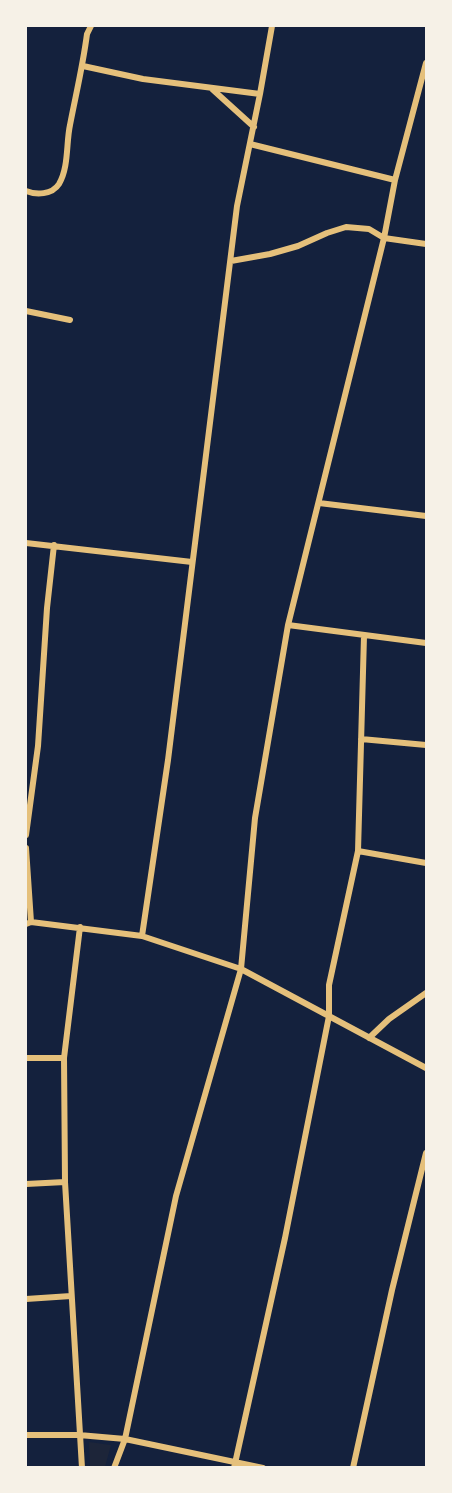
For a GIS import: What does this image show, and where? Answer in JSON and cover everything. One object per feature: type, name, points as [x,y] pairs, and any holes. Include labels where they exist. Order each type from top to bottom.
[{"type":"street","points":[[26,191],[33,194],[48,192],[58,185],[65,162],[69,127],[87,34],[91,26]]},
{"type":"street","points":[[142,936],[168,760],[237,206],[272,26]]},
{"type":"street","points":[[114,1467],[125,1438],[176,1196],[241,969],[255,818],[288,625],[384,238],[395,180],[426,63]]},
{"type":"street","points":[[82,66],[143,79],[260,94]]},
{"type":"street","points":[[211,88],[254,126]]},
{"type":"street","points":[[250,144],[395,180]]},
{"type":"street","points":[[231,261],[298,246],[346,227],[369,229],[384,238],[426,244]]},
{"type":"street","points":[[26,311],[70,320]]},
{"type":"street","points":[[320,503],[426,516]]},
{"type":"street","points":[[26,543],[192,562]]},
{"type":"street","points":[[26,835],[27,812],[38,746],[46,608],[54,545]]},
{"type":"street","points":[[288,625],[426,643]]},
{"type":"street","points":[[235,1464],[285,1238],[329,1016],[329,985],[358,851],[364,636]]},
{"type":"street","points":[[361,740],[426,745]]},
{"type":"street","points":[[26,848],[28,923],[80,927],[142,936],[241,969],[426,1068]]},
{"type":"street","points":[[358,851],[426,863]]},
{"type":"street","points":[[80,927],[64,1058],[65,1182],[82,1467]]},
{"type":"street","points":[[369,1038],[389,1019],[426,993]]},
{"type":"street","points":[[26,1058],[64,1058]]},
{"type":"street","points":[[353,1467],[392,1290],[426,1153]]},
{"type":"street","points":[[26,1184],[65,1182]]},
{"type":"street","points":[[26,1299],[71,1296]]},
{"type":"street","points":[[26,1435],[79,1434],[125,1438],[235,1464],[262,1467]]},
{"type":"shaded area","points":[[89,1442],[111,1445],[105,1467],[90,1467]]}]
